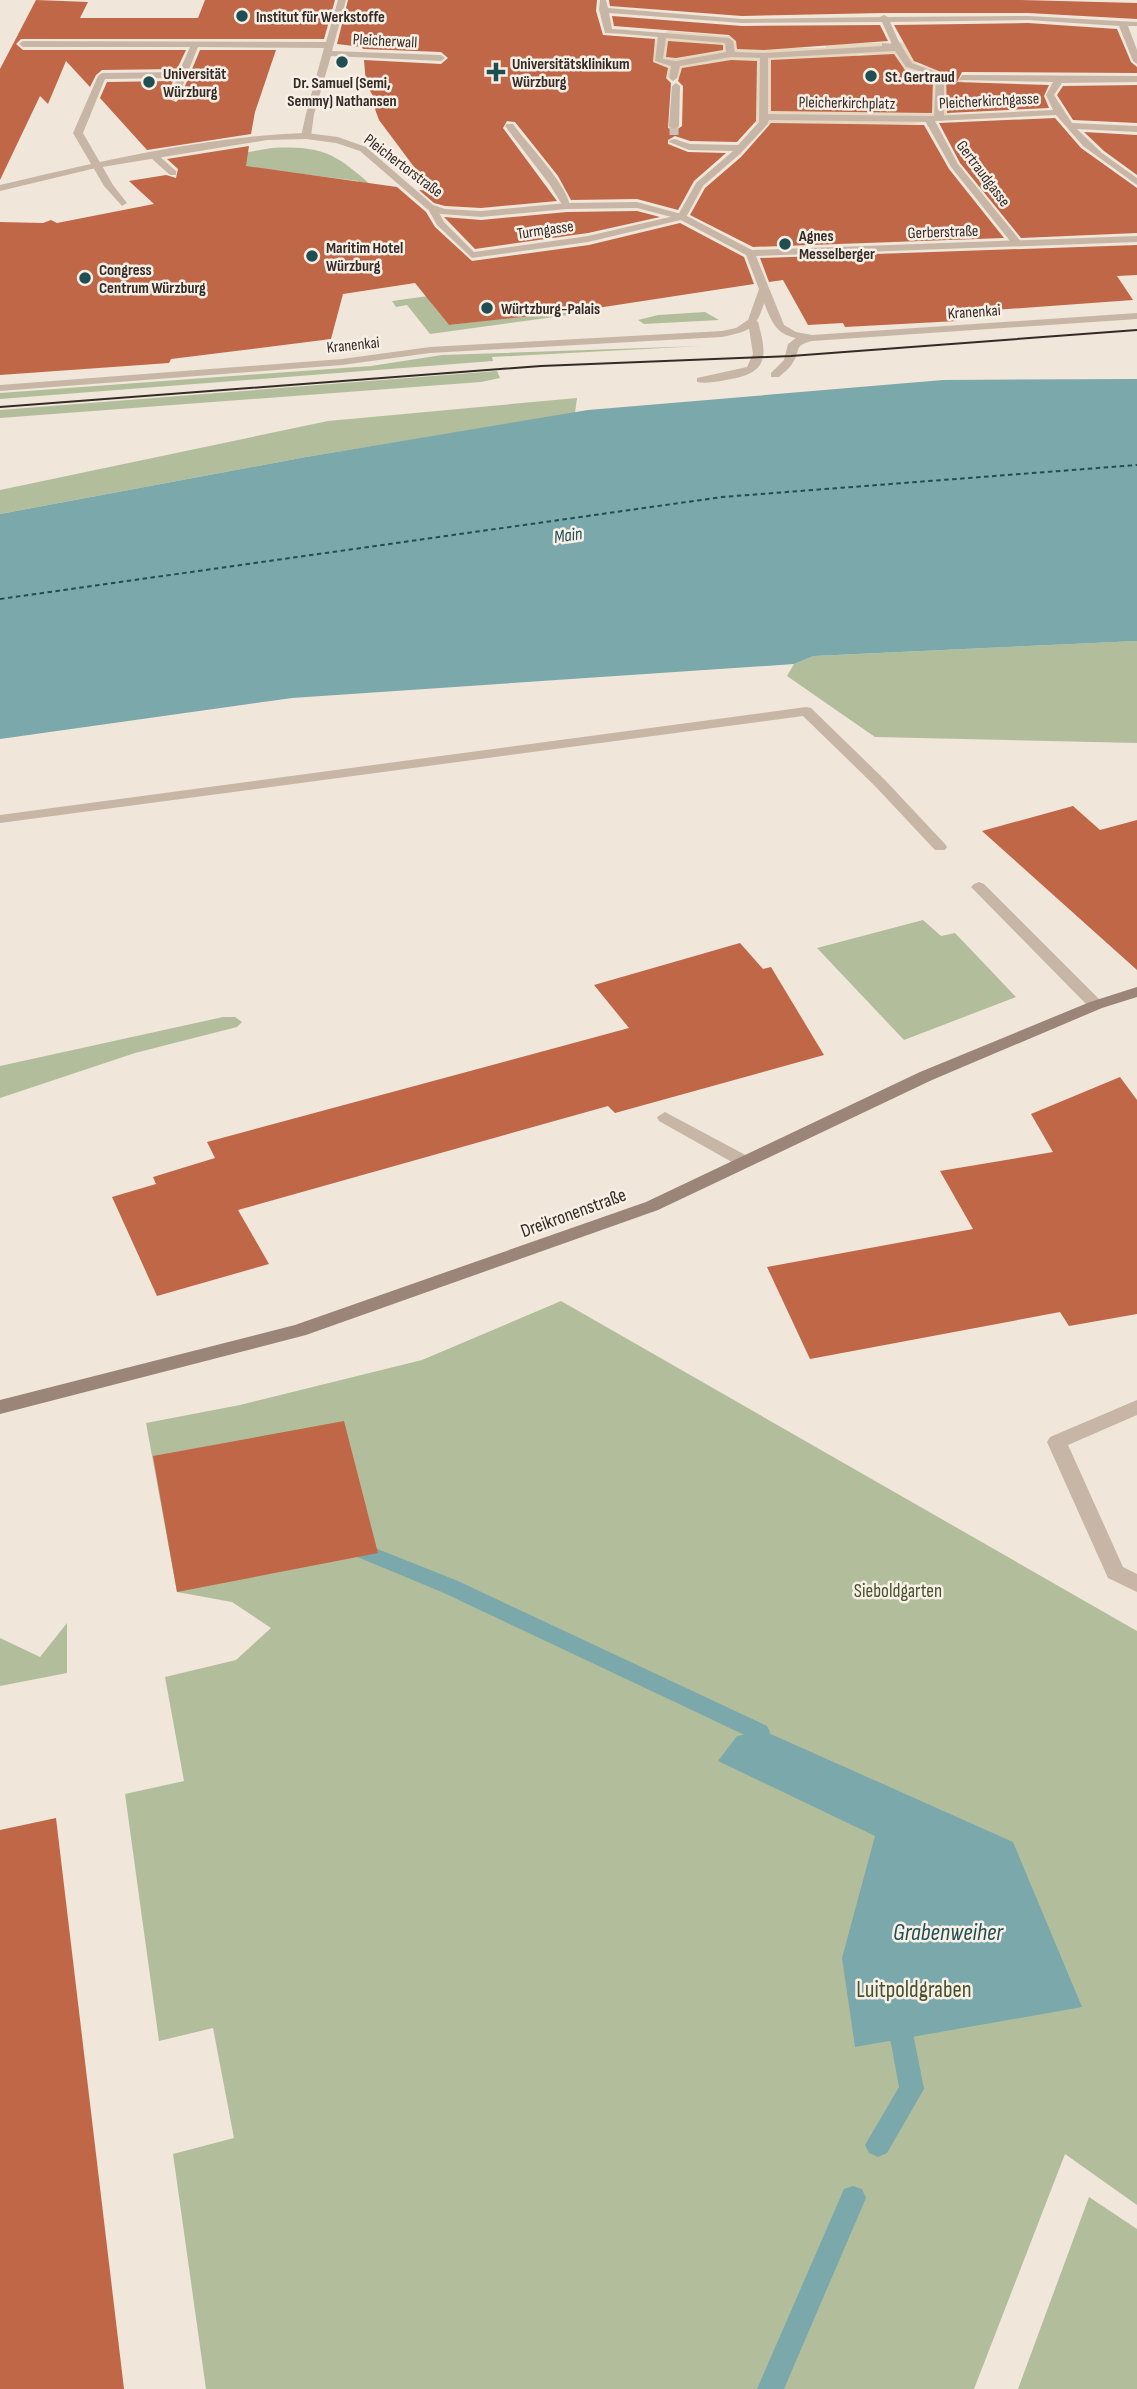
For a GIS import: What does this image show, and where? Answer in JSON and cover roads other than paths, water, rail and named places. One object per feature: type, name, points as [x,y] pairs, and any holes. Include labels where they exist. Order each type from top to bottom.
[{"type":"main road","name":"Dreikronenstraße","points":[[0,1407],[299,1330],[363,1310],[652,1206],[926,1076],[1096,1005],[1137,992]]},
{"type":"street","name":"Pleicherwall","points":[[306,136],[342,0]]},
{"type":"street","points":[[731,54],[729,41],[608,31],[603,5],[742,21],[1020,16],[1137,24]]},
{"type":"street","points":[[884,17],[892,45],[909,65],[940,75],[934,118]]},
{"type":"street","points":[[1123,24],[1137,61]]},
{"type":"street","points":[[662,35],[659,61],[676,64],[731,54],[764,56],[892,45]]},
{"type":"street","points":[[23,44],[329,49]]},
{"type":"street","points":[[174,97],[195,45]]},
{"type":"street","name":"Pleicherwall","points":[[329,49],[441,58]]},
{"type":"street","points":[[682,217],[699,185],[739,150],[764,120],[764,56]]},
{"type":"street","points":[[674,126],[676,64]]},
{"type":"street","points":[[122,203],[105,185],[78,133],[103,76],[182,75]]},
{"type":"street","name":"Pleicherkirchgasse","points":[[962,78],[1137,79]]},
{"type":"street","name":"Pleicherkirchgasse","points":[[934,118],[1057,112],[1050,95],[1059,80]]},
{"type":"street","points":[[1057,112],[1114,167],[1137,182]]},
{"type":"street","name":"Pleicherkirchplatz","points":[[764,120],[934,118]]},
{"type":"street","name":"Gertraudgasse","points":[[934,118],[954,165],[1018,244]]},
{"type":"street","points":[[510,126],[527,152],[558,187],[567,206]]},
{"type":"street","points":[[1070,126],[1137,129]]},
{"type":"street","name":"Pleichertorstraße","points":[[0,177],[66,171],[267,137],[306,136],[338,140],[363,149],[433,209],[454,214],[481,214],[567,206],[637,205],[682,217],[750,253]]},
{"type":"street","points":[[674,142],[689,147],[739,150]]},
{"type":"street","points":[[154,156],[173,173]]},
{"type":"street","name":"Pleichertorstraße","points":[[0,188],[66,171]]},
{"type":"street","name":"Turmgasse","points":[[433,209],[440,223],[472,255],[588,239],[682,217]]},
{"type":"street","name":"Gerberstraße","points":[[750,253],[1137,239]]},
{"type":"street","points":[[750,253],[779,327],[793,335],[812,338]]},
{"type":"street","points":[[701,380],[742,372],[756,366],[761,360],[753,322],[764,289]]},
{"type":"street","name":"Kranenkai","points":[[812,338],[1137,316]]},
{"type":"street","name":"Kranenkai","points":[[0,388],[342,362],[430,350],[709,335],[734,331],[753,322]]},
{"type":"street","points":[[775,375],[789,361],[792,346],[800,340],[812,338]]},
{"type":"street","points":[[0,819],[806,711],[940,847]]},
{"type":"street","points":[[979,887],[1096,1005]]},
{"type":"street","points":[[665,1117],[746,1162]]},
{"type":"street","points":[[1137,1407],[1057,1442],[1115,1572],[1137,1584]]},
{"type":"water","name":"Main","points":[[1137,379],[1137,641],[814,656],[794,664],[292,698],[0,739],[0,514],[306,457],[588,410],[943,380]]},
{"type":"water","name":"Grabenweiher","points":[[764,1731],[1013,1842],[1082,2007],[855,2047],[842,1958],[875,1836],[718,1761],[737,1736]]},
{"type":"waterway","points":[[350,1546],[451,1587],[759,1732]]},
{"type":"waterway","points":[[878,2145],[912,2089],[902,2038]]},
{"type":"waterway","points":[[770,2389],[853,2198]]},
{"type":"tunnel","points":[[674,126],[674,142]]},
{"type":"tram line","points":[[0,407],[541,366],[791,356],[1137,330]]},
{"type":"place","name":"Institut für Werkstoffe","points":[[242,16]]},
{"type":"place","name":"Dr. Samuel (Semi, Semmy) Nathansen","points":[[342,62]]},
{"type":"place","name":"Universitätsklinikum Würzburg","points":[[496,72]]},
{"type":"place","name":"St. Gertraud","points":[[871,76]]},
{"type":"place","name":"Universität Würzburg","points":[[149,82]]},
{"type":"place","name":"Agnes Messelberger","points":[[785,244]]},
{"type":"place","name":"Maritim Hotel Würzburg","points":[[312,256]]},
{"type":"place","name":"Congress Centrum Würzburg","points":[[85,278]]},
{"type":"place","name":"Würtzburg-Palais","points":[[487,308]]},
{"type":"park label","name":"Sieboldgarten","points":[[898,1590]]},
{"type":"park label","name":"Luitpoldgraben","points":[[914,1989]]}]
